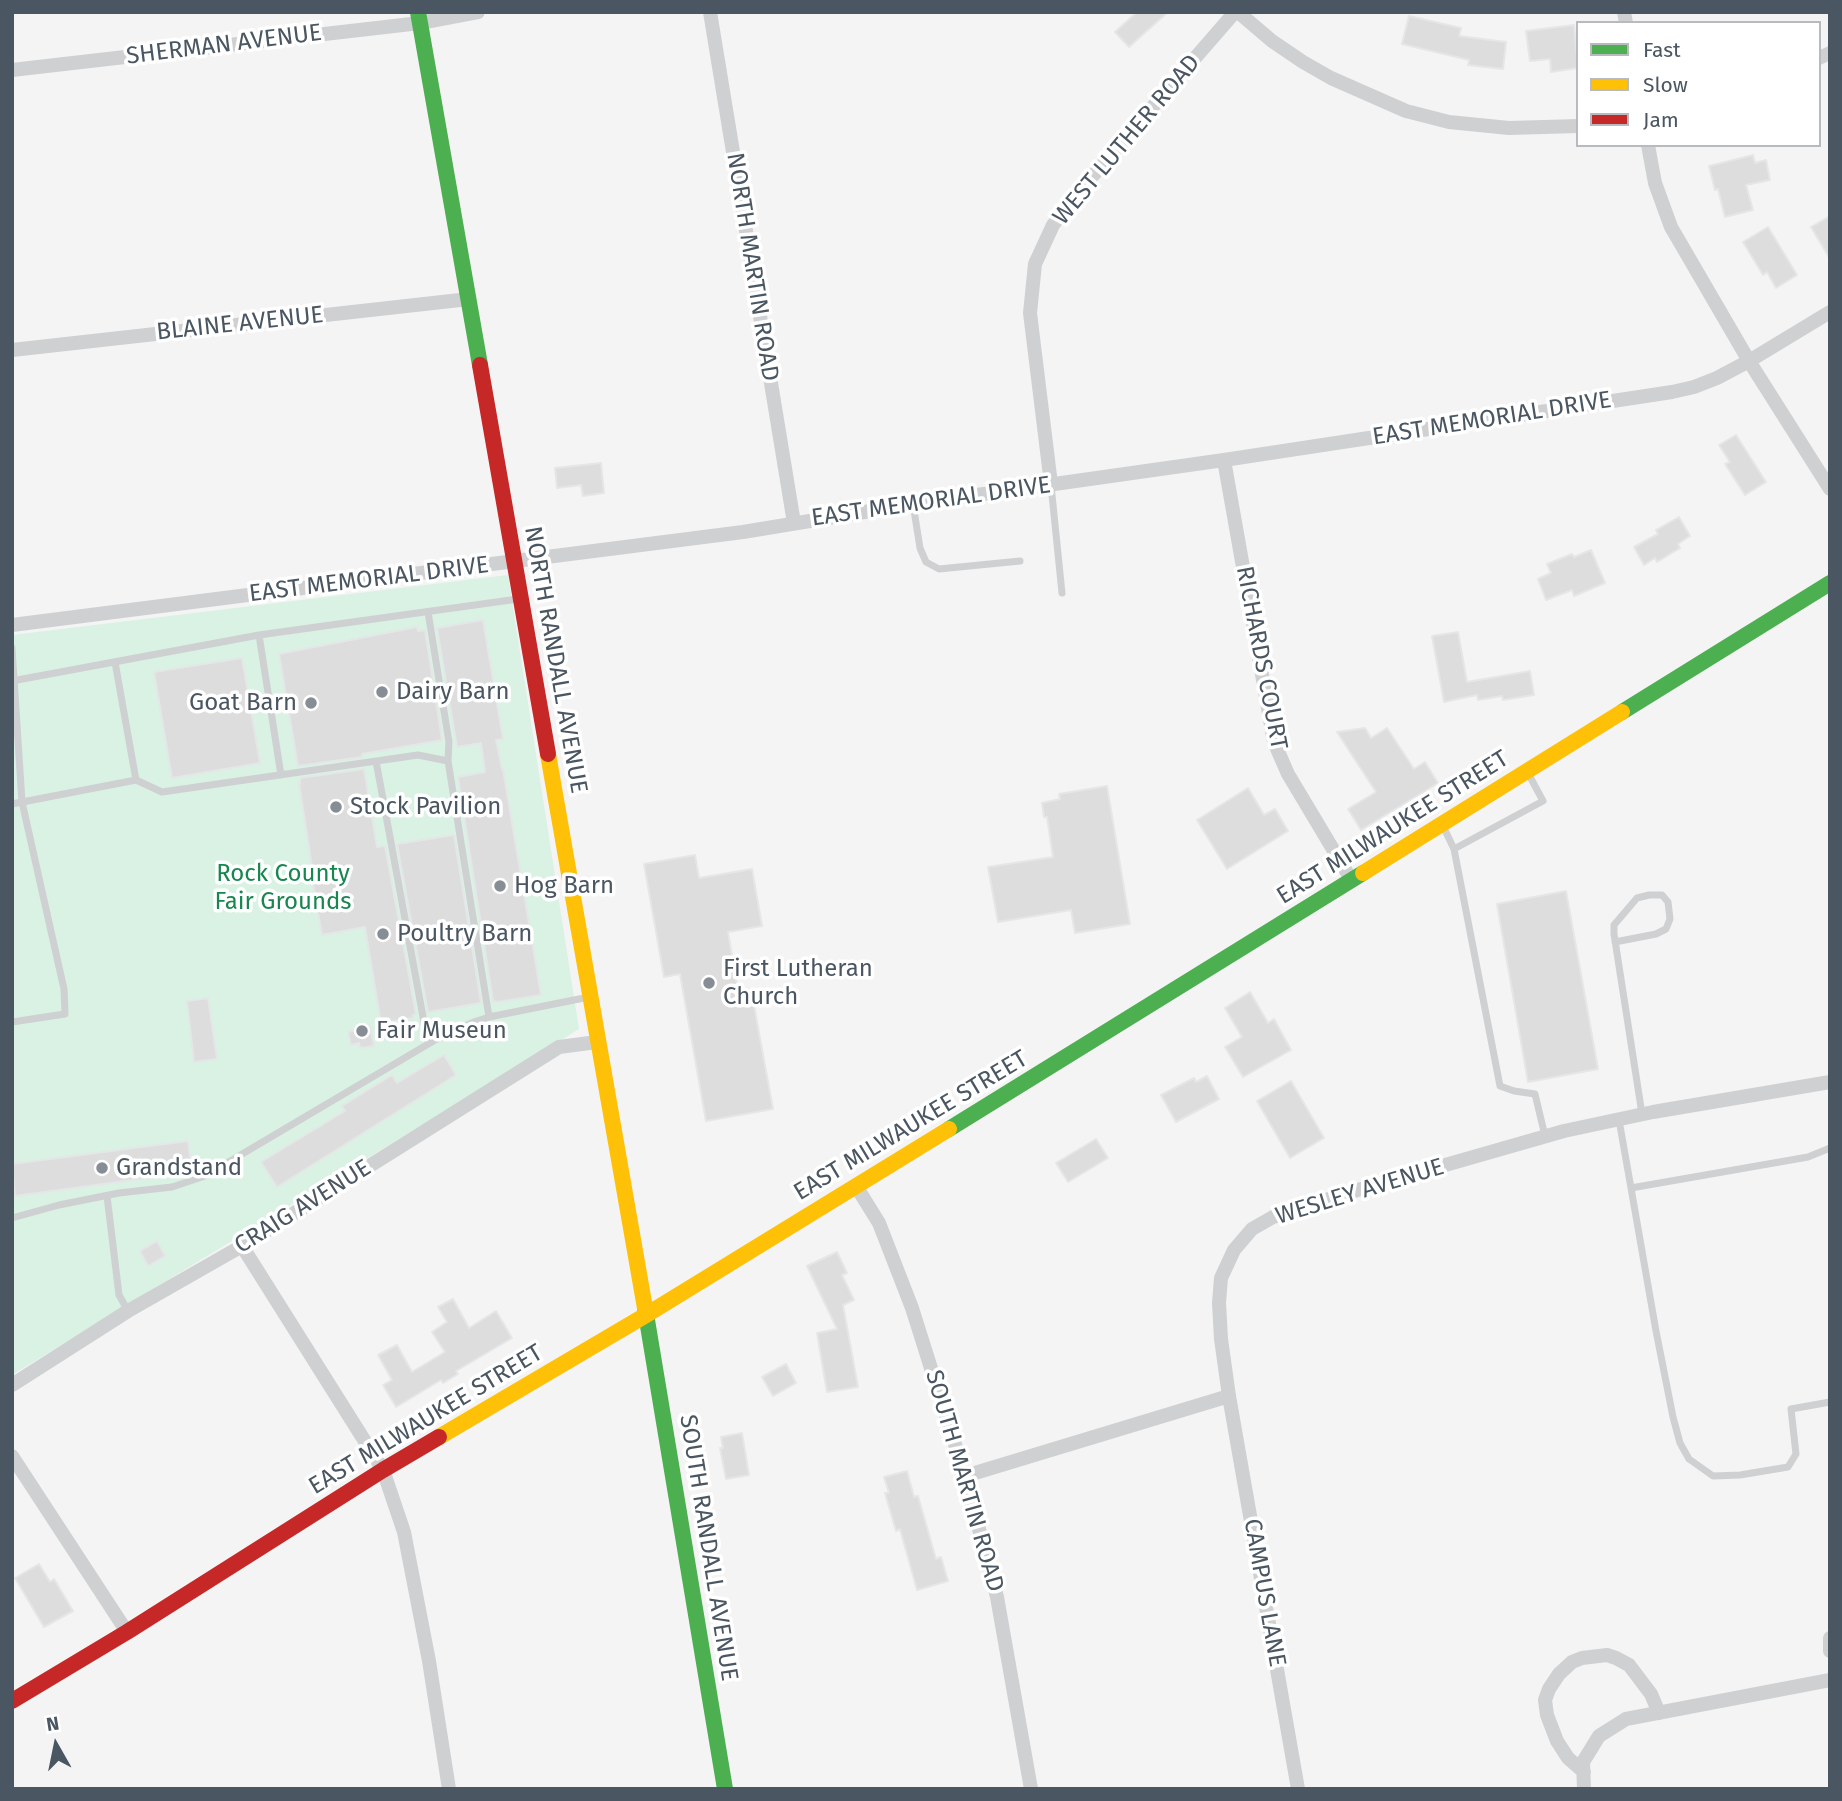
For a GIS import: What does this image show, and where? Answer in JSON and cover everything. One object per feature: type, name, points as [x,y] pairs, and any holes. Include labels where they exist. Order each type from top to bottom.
[{"type":"main road","name":"NORTH RANDALL AVENUE","points":[[419,18],[646,1315]]},
{"type":"main road","name":"EAST MILWAUKEE STREET","points":[[12,1701],[127,1632],[383,1470],[646,1315],[1352,881],[1830,583]]},
{"type":"main road","name":"SOUTH RANDALL AVENUE","points":[[646,1315],[725,1789]]},
{"type":"street","name":"SHERMAN AVENUE","points":[[12,70],[478,12]]},
{"type":"street","name":"NORTH MARTIN ROAD","points":[[710,12],[794,523]]},
{"type":"street","points":[[1236,12],[1303,62],[1331,78],[1406,111],[1449,122],[1509,128],[1576,126]]},
{"type":"street","name":"WEST LUTHER ROAD","points":[[1051,484],[1030,313],[1035,264],[1053,225],[1068,206],[1236,12]]},
{"type":"street","points":[[1647,147],[1655,183],[1671,227],[1749,361],[1830,488]]},
{"type":"street","name":"BLAINE AVENUE","points":[[12,350],[468,299]]},
{"type":"street","name":"EAST MEMORIAL DRIVE","points":[[12,625],[743,532],[913,504],[1672,392],[1717,378],[1830,312]]},
{"type":"street","name":"RICHARDS COURT","points":[[1224,460],[1274,742],[1288,774],[1352,881]]},
{"type":"street","name":"CRAIG AVENUE","points":[[12,1385],[128,1311],[242,1246],[559,1047],[597,1042]]},
{"type":"street","name":"WESLEY AVENUE","points":[[1229,1396],[1221,1339],[1221,1278],[1234,1250],[1252,1229],[1273,1217],[1336,1196],[1545,1136],[1619,1119],[1830,1082]]},
{"type":"street","name":"SOUTH MARTIN ROAD","points":[[856,1186],[879,1223],[912,1308],[965,1476],[998,1597],[1031,1789]]},
{"type":"street","points":[[242,1246],[383,1470],[404,1532],[429,1661],[449,1789]]},
{"type":"street","points":[[965,1476],[1229,1396]]},
{"type":"street","name":"CAMPUS LANE","points":[[1229,1396],[1298,1789]]},
{"type":"street","points":[[12,1456],[127,1632]]},
{"type":"street","points":[[1830,1638],[1830,1651]]},
{"type":"street","points":[[1584,1772],[1568,1758],[1557,1741],[1550,1725],[1545,1700],[1559,1674],[1572,1662],[1582,1658],[1607,1656],[1629,1665],[1651,1694],[1659,1713]]},
{"type":"street","points":[[1584,1789],[1583,1762],[1599,1736],[1626,1719],[1830,1680]]},
{"type":"lane","points":[[1051,484],[1062,593]]},
{"type":"lane","points":[[913,504],[920,548],[926,562],[939,569],[1020,561]]},
{"type":"lane","points":[[13,680],[259,635],[522,598]]},
{"type":"lane","points":[[428,612],[449,742],[448,761],[489,1017]]},
{"type":"lane","points":[[259,635],[281,775]]},
{"type":"lane","points":[[12,648],[22,802],[64,989],[65,1014],[12,1021]]},
{"type":"lane","points":[[115,662],[136,780]]},
{"type":"lane","points":[[12,804],[136,780],[162,792],[418,755],[448,761]]},
{"type":"lane","points":[[376,761],[428,1044]]},
{"type":"lane","points":[[1454,849],[1543,801],[1527,771]]},
{"type":"lane","points":[[1442,825],[1454,849],[1500,1086],[1535,1094],[1545,1136]]},
{"type":"lane","points":[[1615,942],[1656,934],[1666,929],[1670,919],[1668,902],[1662,895],[1637,898],[1614,925],[1615,942],[1642,1115]]},
{"type":"lane","points":[[12,1218],[59,1205],[172,1187],[205,1176],[428,1044],[474,1022],[589,996]]},
{"type":"lane","points":[[1619,1119],[1673,1417],[1680,1443],[1689,1459],[1713,1476],[1740,1475],[1788,1466],[1796,1454],[1791,1409],[1830,1402]]},
{"type":"lane","points":[[1631,1188],[1808,1157],[1830,1148]]},
{"type":"lane","points":[[107,1196],[119,1295],[128,1311]]},
{"type":"green space","name":"Rock County Fair Grounds","points":[[508,575],[579,1029],[12,1375],[12,635]]},
{"type":"building","points":[[1137,12],[1168,12],[1129,47],[1115,32]]},
{"type":"building","points":[[1409,16],[1461,28],[1459,36],[1506,42],[1503,69],[1468,65],[1469,60],[1402,44]]},
{"type":"building","points":[[1574,25],[1576,68],[1551,72],[1550,59],[1530,61],[1526,31]]},
{"type":"building","points":[[1753,155],[1755,163],[1766,160],[1770,180],[1746,185],[1753,210],[1725,217],[1709,166]]},
{"type":"building","points":[[1830,216],[1830,259],[1811,227]]},
{"type":"building","points":[[1768,227],[1797,275],[1776,288],[1767,272],[1763,275],[1743,242]]},
{"type":"building","points":[[1736,435],[1766,482],[1745,495],[1725,464],[1730,462],[1719,445]]},
{"type":"building","points":[[601,463],[604,493],[583,496],[581,485],[557,488],[555,468]]},
{"type":"building","points":[[1679,517],[1690,536],[1678,544],[1680,548],[1657,562],[1655,558],[1644,565],[1634,547],[1658,534],[1656,530]]},
{"type":"building","points":[[1591,550],[1605,583],[1574,596],[1572,590],[1546,600],[1538,579],[1551,573],[1547,564]]},
{"type":"building","name":"Hog Barn","points":[[483,620],[503,739],[496,740],[541,995],[497,1002],[493,1001],[458,777],[485,772],[481,743],[457,747],[437,628]]},
{"type":"building","name":"Dairy Barn","points":[[417,627],[418,631],[425,630],[442,740],[362,754],[362,757],[298,766],[279,654]]},
{"type":"building","points":[[1458,632],[1467,682],[1530,671],[1534,695],[1503,700],[1502,696],[1478,700],[1477,695],[1444,702],[1432,636]]},
{"type":"building","points":[[242,658],[260,763],[172,778],[154,672]]},
{"type":"building","points":[[1365,728],[1371,738],[1387,728],[1414,769],[1425,762],[1438,783],[1361,830],[1348,809],[1376,792],[1337,732]]},
{"type":"building","points":[[364,769],[377,847],[385,846],[416,1014],[413,1018],[381,1023],[365,927],[322,935],[299,783],[300,778]]},
{"type":"building","points":[[1107,786],[1130,924],[1075,933],[1071,910],[998,922],[988,867],[1053,857],[1047,817],[1044,817],[1042,803],[1060,799],[1059,794]]},
{"type":"building","points":[[1248,788],[1264,815],[1275,809],[1288,831],[1227,869],[1197,820]]},
{"type":"building","points":[[454,835],[481,1003],[428,1012],[397,844]]},
{"type":"building","name":"First Lutheran Church","points":[[695,855],[699,878],[752,869],[762,926],[728,932],[738,991],[751,989],[773,1109],[706,1121],[680,974],[664,977],[644,864]]},
{"type":"building","points":[[1566,891],[1598,1069],[1528,1082],[1497,904]]},
{"type":"building","points":[[1250,992],[1268,1023],[1274,1019],[1291,1050],[1243,1077],[1225,1047],[1242,1037],[1225,1008]]},
{"type":"building","points":[[208,998],[217,1059],[194,1062],[187,1001]]},
{"type":"building","name":"Fair Museun","points":[[370,1027],[374,1046],[360,1048],[359,1043],[351,1045],[348,1032]]},
{"type":"building","points":[[444,1055],[456,1075],[277,1187],[261,1162],[345,1111],[342,1106],[392,1075],[397,1083]]},
{"type":"building","points":[[1207,1076],[1219,1099],[1176,1122],[1161,1095],[1194,1078],[1196,1082]]},
{"type":"building","points":[[1291,1081],[1324,1138],[1290,1158],[1257,1101]]},
{"type":"building","points":[[1096,1139],[1108,1158],[1068,1182],[1056,1163]]},
{"type":"building","name":"Grandstand","points":[[188,1141],[192,1172],[15,1196],[12,1164]]},
{"type":"building","points":[[157,1241],[165,1256],[148,1266],[140,1251]]},
{"type":"building","points":[[837,1252],[847,1273],[842,1275],[854,1300],[843,1305],[858,1387],[827,1392],[817,1333],[837,1329],[807,1266]]},
{"type":"building","points":[[453,1299],[469,1328],[496,1311],[512,1338],[456,1371],[458,1374],[443,1383],[441,1380],[396,1407],[383,1385],[392,1380],[378,1355],[397,1345],[412,1372],[445,1352],[432,1332],[447,1322],[438,1307]]},
{"type":"building","points":[[786,1364],[796,1383],[773,1396],[762,1377]]},
{"type":"building","points":[[742,1433],[749,1475],[726,1479],[720,1448],[723,1448],[721,1437]]},
{"type":"building","points":[[907,1471],[914,1497],[918,1496],[936,1559],[941,1557],[948,1581],[917,1590],[900,1529],[896,1531],[885,1493],[889,1493],[884,1477]]},
{"type":"building","points":[[39,1564],[50,1582],[54,1579],[73,1611],[44,1627],[15,1578]]},
{"type":"traffic: fast","points":[[418,12],[480,365]]},
{"type":"traffic: fast","points":[[1622,712],[1830,583]]},
{"type":"traffic: fast","points":[[949,1129],[1363,873]]},
{"type":"traffic: fast","points":[[645,1308],[725,1789]]},
{"type":"traffic: slow","points":[[1363,873],[1622,712]]},
{"type":"traffic: slow","points":[[548,754],[645,1308]]},
{"type":"traffic: slow","points":[[439,1437],[646,1315],[949,1129]]},
{"type":"traffic: jam","points":[[480,365],[548,754]]},
{"type":"traffic: jam","points":[[12,1701],[439,1437]]},
{"type":"place","name":"Dairy Barn","points":[[382,692]]},
{"type":"place","name":"Goat Barn","points":[[311,703]]},
{"type":"place","name":"Stock Pavilion","points":[[336,807]]},
{"type":"place","name":"Hog Barn","points":[[500,886]]},
{"type":"place","name":"Poultry Barn","points":[[383,934]]},
{"type":"place","name":"First Lutheran Church","points":[[709,983]]},
{"type":"place","name":"Fair Museun","points":[[362,1031]]},
{"type":"place","name":"Grandstand","points":[[102,1168]]}]
